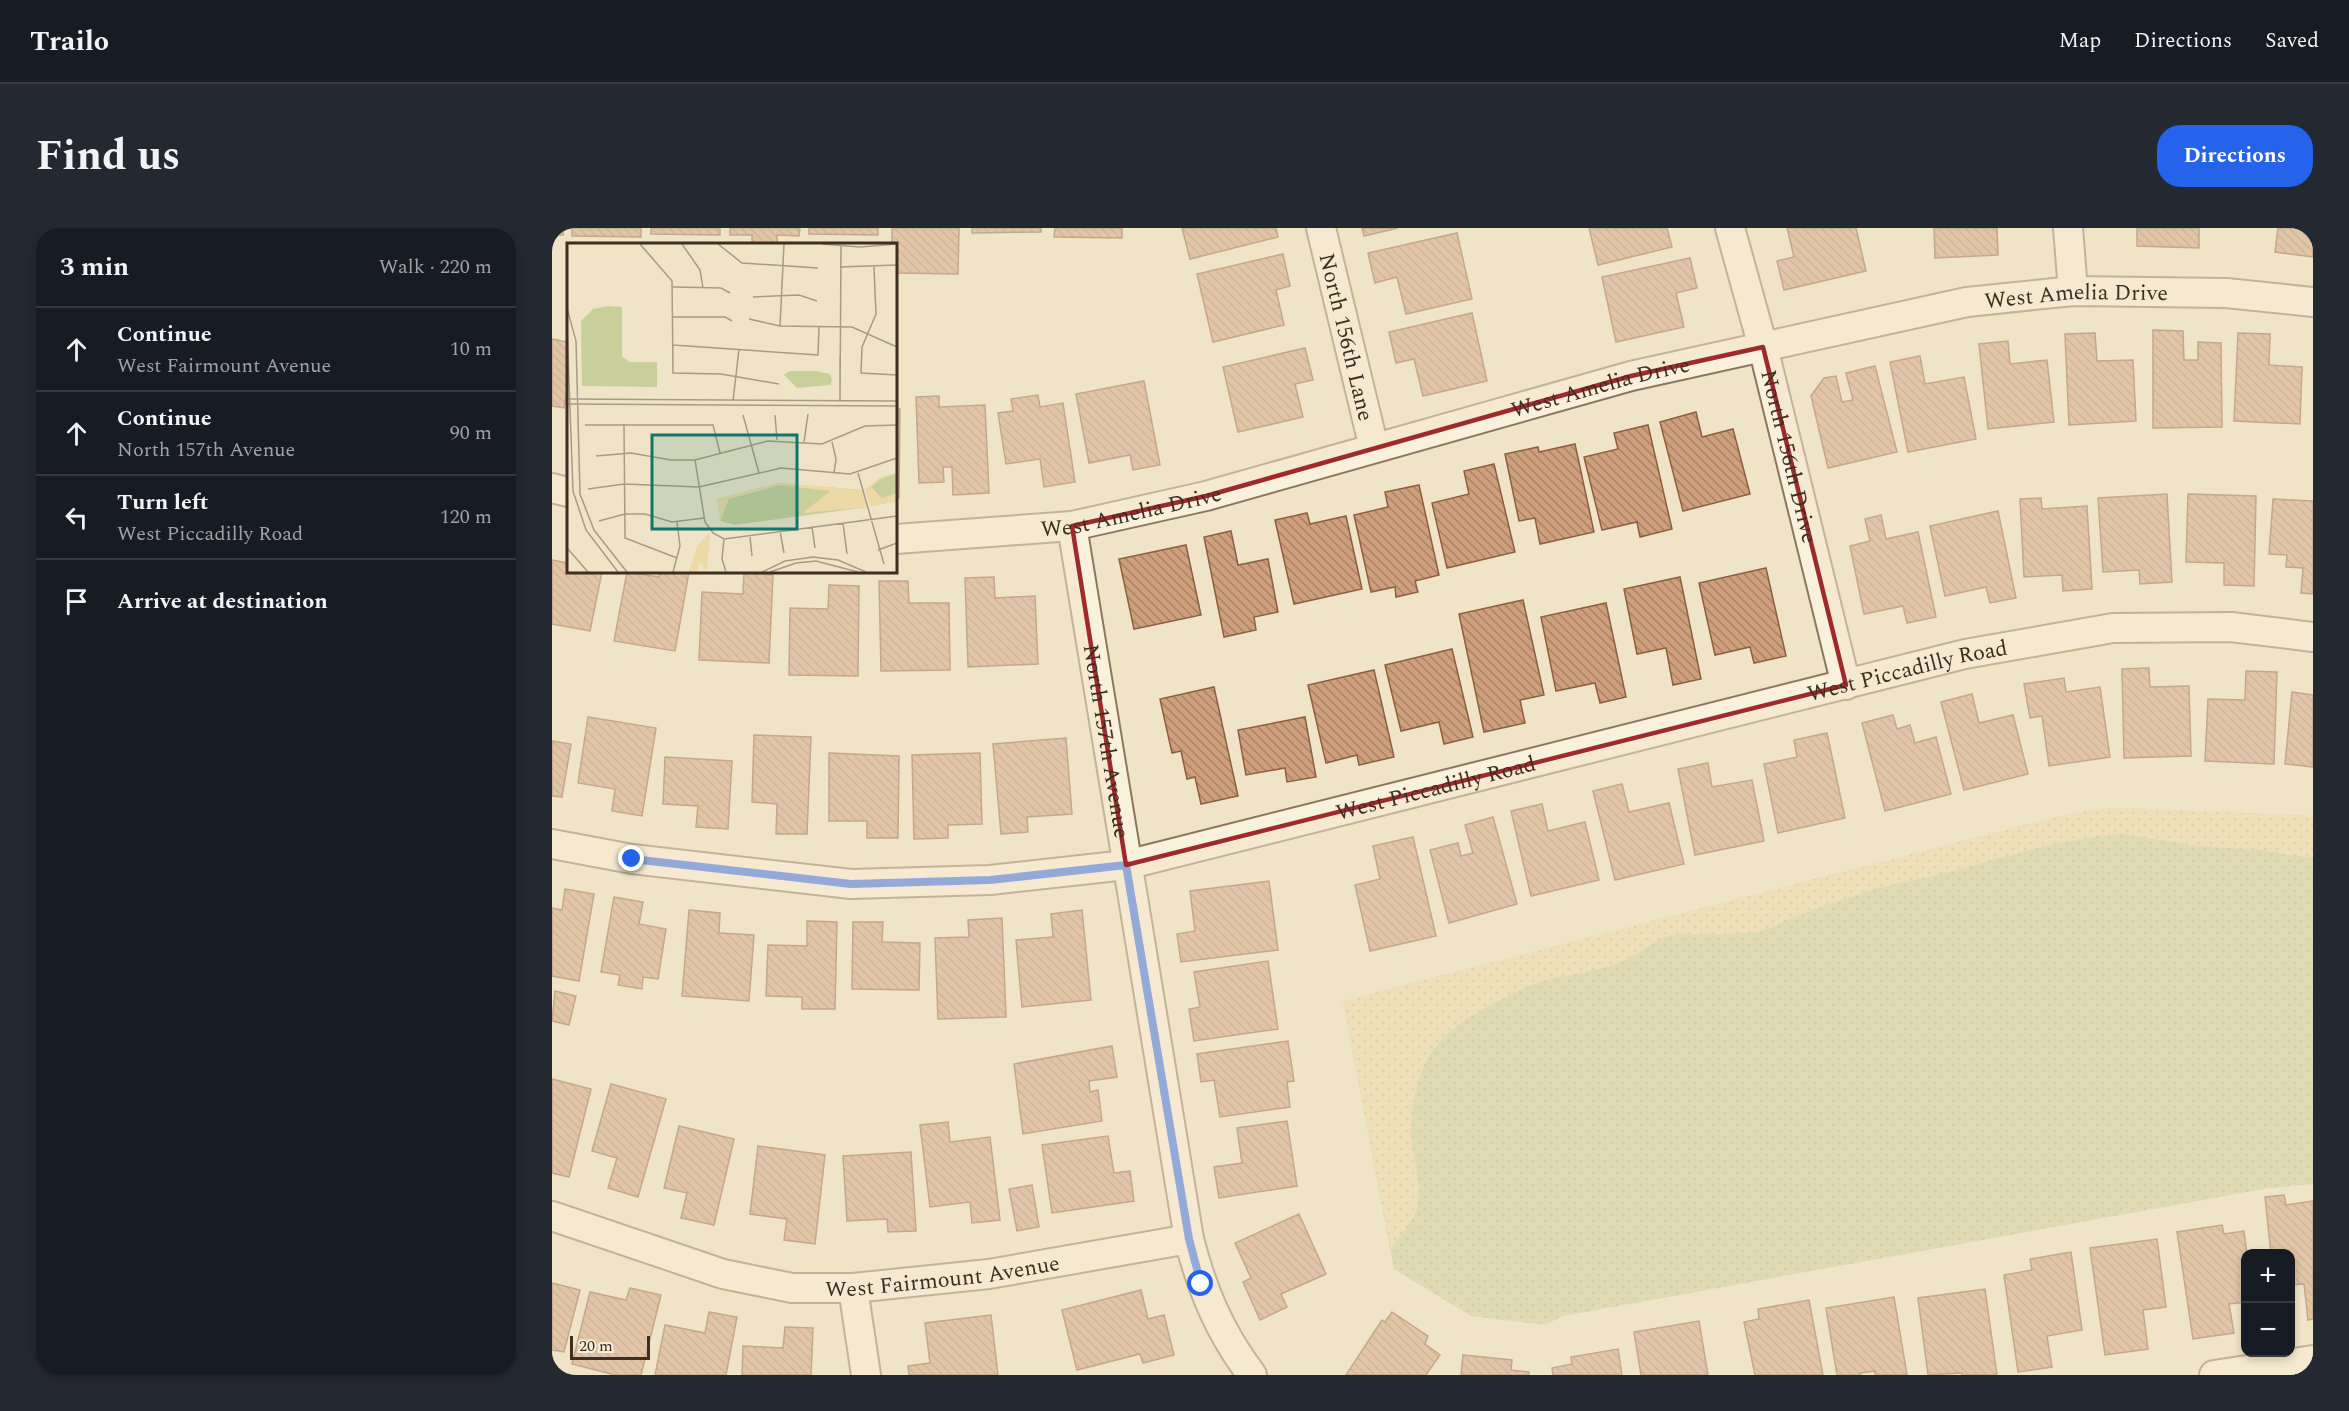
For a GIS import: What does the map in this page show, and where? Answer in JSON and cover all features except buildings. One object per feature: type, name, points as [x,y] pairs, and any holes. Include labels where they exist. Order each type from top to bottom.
[{"type":"street","name":"North 156th Lane","points":[[1321,228],[1374,448]]},
{"type":"street","name":"North 156th Drive","points":[[1730,228],[1763,347],[1846,685]]},
{"type":"street","points":[[2068,228],[2073,291]]},
{"type":"street","name":"West Amelia Drive","points":[[897,538],[1072,526],[1206,495],[1631,376],[1967,302],[2073,291],[2226,293],[2313,302]]},
{"type":"street","points":[[552,488],[567,492]]},
{"type":"street","name":"North 157th Avenue","points":[[1072,526],[1189,1239]]},
{"type":"street","name":"West Piccadilly Road","points":[[552,844],[632,859],[851,884],[990,880],[1126,865],[1965,654],[2113,628],[2231,627],[2313,637]]},
{"type":"street","name":"West Fairmount Avenue","points":[[552,1216],[723,1274],[792,1288],[853,1288],[989,1274],[1189,1239]]},
{"type":"street","points":[[1189,1239],[1201,1284],[1211,1309],[1223,1333],[1252,1375]]},
{"type":"street","points":[[853,1288],[866,1375]]},
{"type":"street","points":[[2214,1375],[2313,1360]]},
{"type":"highlighted area","points":[[1763,347],[1846,685],[1126,865],[1072,526],[1206,496],[1631,376]]},
{"type":"green space","points":[[2125,808],[2313,816],[2313,1184],[2264,1189],[1563,1316],[1545,1325],[1471,1316],[1394,1269],[1343,1001],[2049,819],[2095,809]]},
{"type":"sand","points":[[2125,808],[2313,816],[2313,858],[2258,850],[2190,845],[2124,834],[2096,836],[2044,846],[1957,870],[1875,889],[1819,907],[1762,931],[1668,936],[1616,964],[1541,982],[1522,989],[1471,1016],[1441,1040],[1431,1054],[1417,1087],[1411,1130],[1419,1182],[1419,1202],[1411,1221],[1391,1249],[1343,1001],[2049,819],[2095,809]]},
{"type":"route","points":[[632,859],[851,884],[990,880],[1126,865],[1189,1239],[1201,1284]]}]
